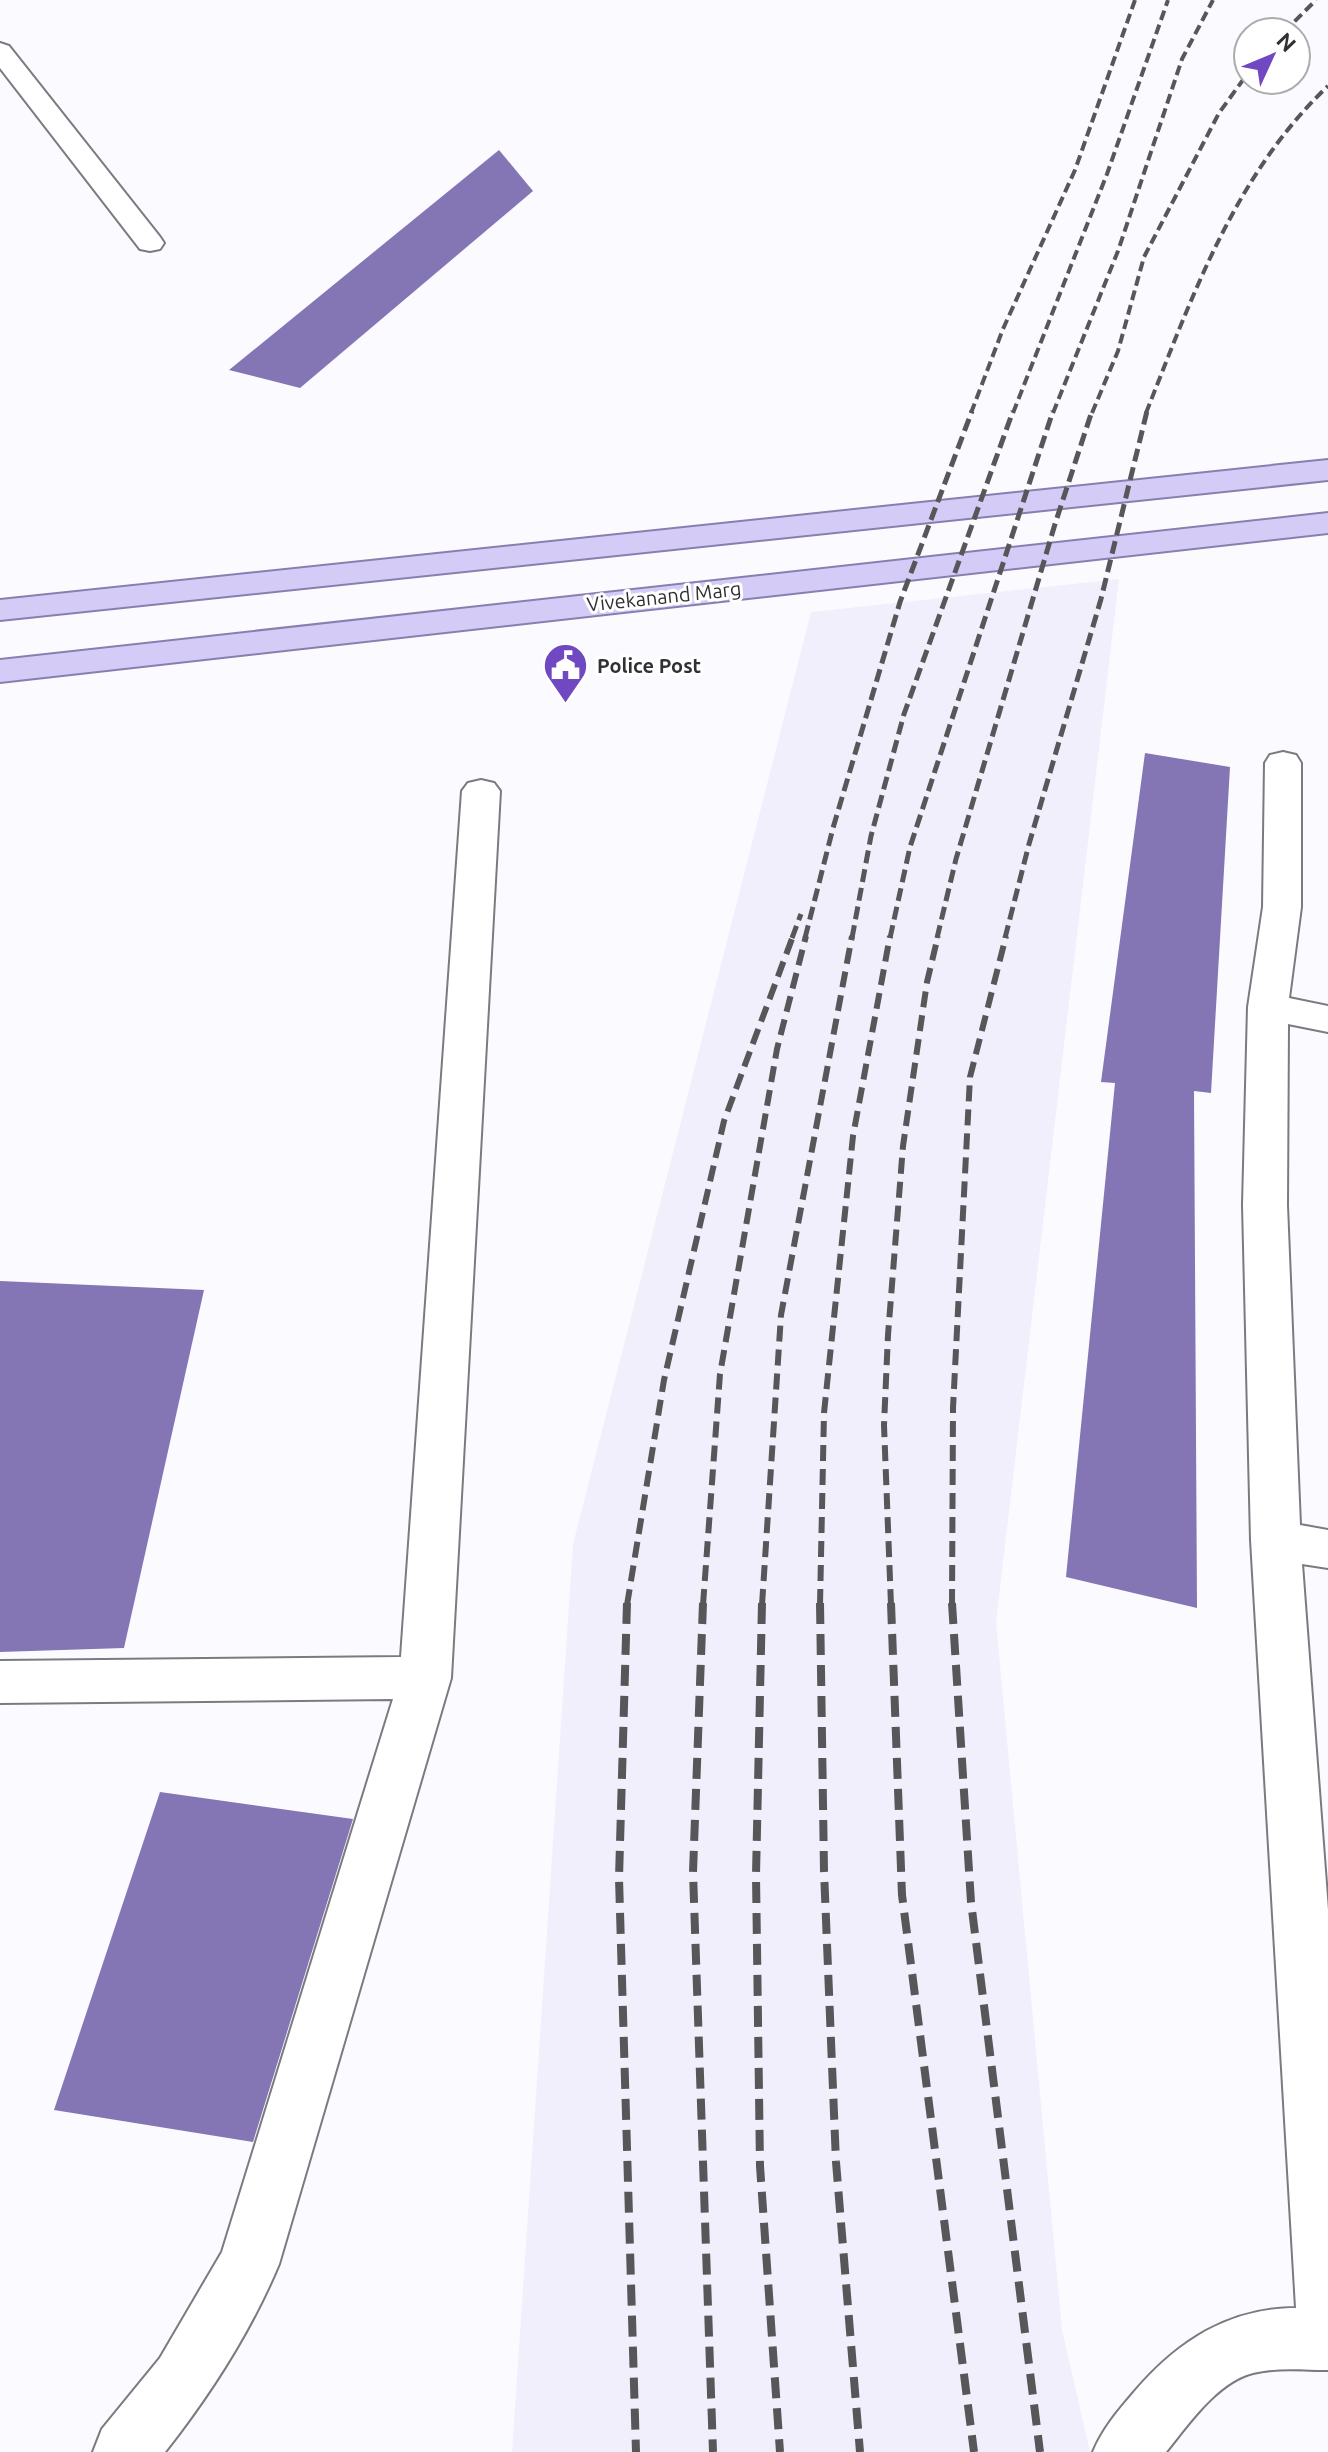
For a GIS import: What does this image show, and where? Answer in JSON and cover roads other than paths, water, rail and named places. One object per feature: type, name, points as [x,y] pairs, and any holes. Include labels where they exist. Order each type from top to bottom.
[{"type":"main road","points":[[0,610],[1328,470]]},
{"type":"main road","points":[[844,521],[865,573]]},
{"type":"main road","name":"Vivekanand Marg","points":[[0,671],[1328,523]]},
{"type":"lane","points":[[0,51],[150,243]]},
{"type":"lane","points":[[1283,763],[1282,907],[1268,1007],[1265,1205],[1302,1544],[1328,2326]]},
{"type":"lane","points":[[125,2452],[182,2380],[249,2264],[425,1678],[481,791]]},
{"type":"lane","points":[[1268,1007],[1328,1019]]},
{"type":"lane","points":[[0,1682],[425,1678]]},
{"type":"lane","points":[[1125,2452],[1178,2391],[1208,2363],[1253,2342],[1328,2339]]},
{"type":"railway","points":[[971,413],[1003,329],[1075,170],[1135,0]]},
{"type":"railway","points":[[1013,413],[1107,174],[1168,0]]},
{"type":"railway","points":[[1053,413],[1118,251],[1182,59],[1213,0]]},
{"type":"railway","points":[[1300,16],[1316,0]]},
{"type":"railway","points":[[1146,413],[1219,239],[1267,158],[1295,121],[1328,86]]},
{"type":"railway","points":[[1092,413],[1118,351],[1144,257],[1219,113],[1232,95]]},
{"type":"railway","points":[[805,938],[833,828],[900,602],[972,411]]},
{"type":"railway","points":[[852,938],[871,836],[904,714],[1013,411]]},
{"type":"railway","points":[[890,938],[910,847],[1053,411]]},
{"type":"railway","points":[[937,938],[956,859],[1055,524],[1092,411]]},
{"type":"railway","points":[[1005,938],[1029,844],[1101,599],[1147,411]]},
{"type":"railway","points":[[792,938],[801,914]]},
{"type":"railway","points":[[627,1605],[664,1380],[724,1121],[793,936]]},
{"type":"railway","points":[[703,1605],[720,1374],[777,1049],[806,936]]},
{"type":"railway","points":[[762,1605],[781,1315],[852,936]]},
{"type":"railway","points":[[820,1604],[824,1413],[853,1136],[890,936]]},
{"type":"railway","points":[[891,1605],[884,1425],[888,1335],[903,1146],[927,982],[938,936]]},
{"type":"railway","points":[[952,1603],[953,1408],[970,1077],[1006,936]]},
{"type":"railway","points":[[627,1603],[619,1878],[636,2452]]},
{"type":"railway","points":[[703,1603],[693,1872],[713,2452]]},
{"type":"railway","points":[[762,1603],[756,1875],[760,2166],[780,2452]]},
{"type":"railway","points":[[891,1603],[902,1895],[974,2452]]},
{"type":"railway","points":[[952,1603],[971,1902],[1040,2452]]},
{"type":"railway","points":[[820,1604],[824,1871],[836,2162],[860,2452]]},
{"type":"place","name":"Police Post","points":[[566,704]]}]
